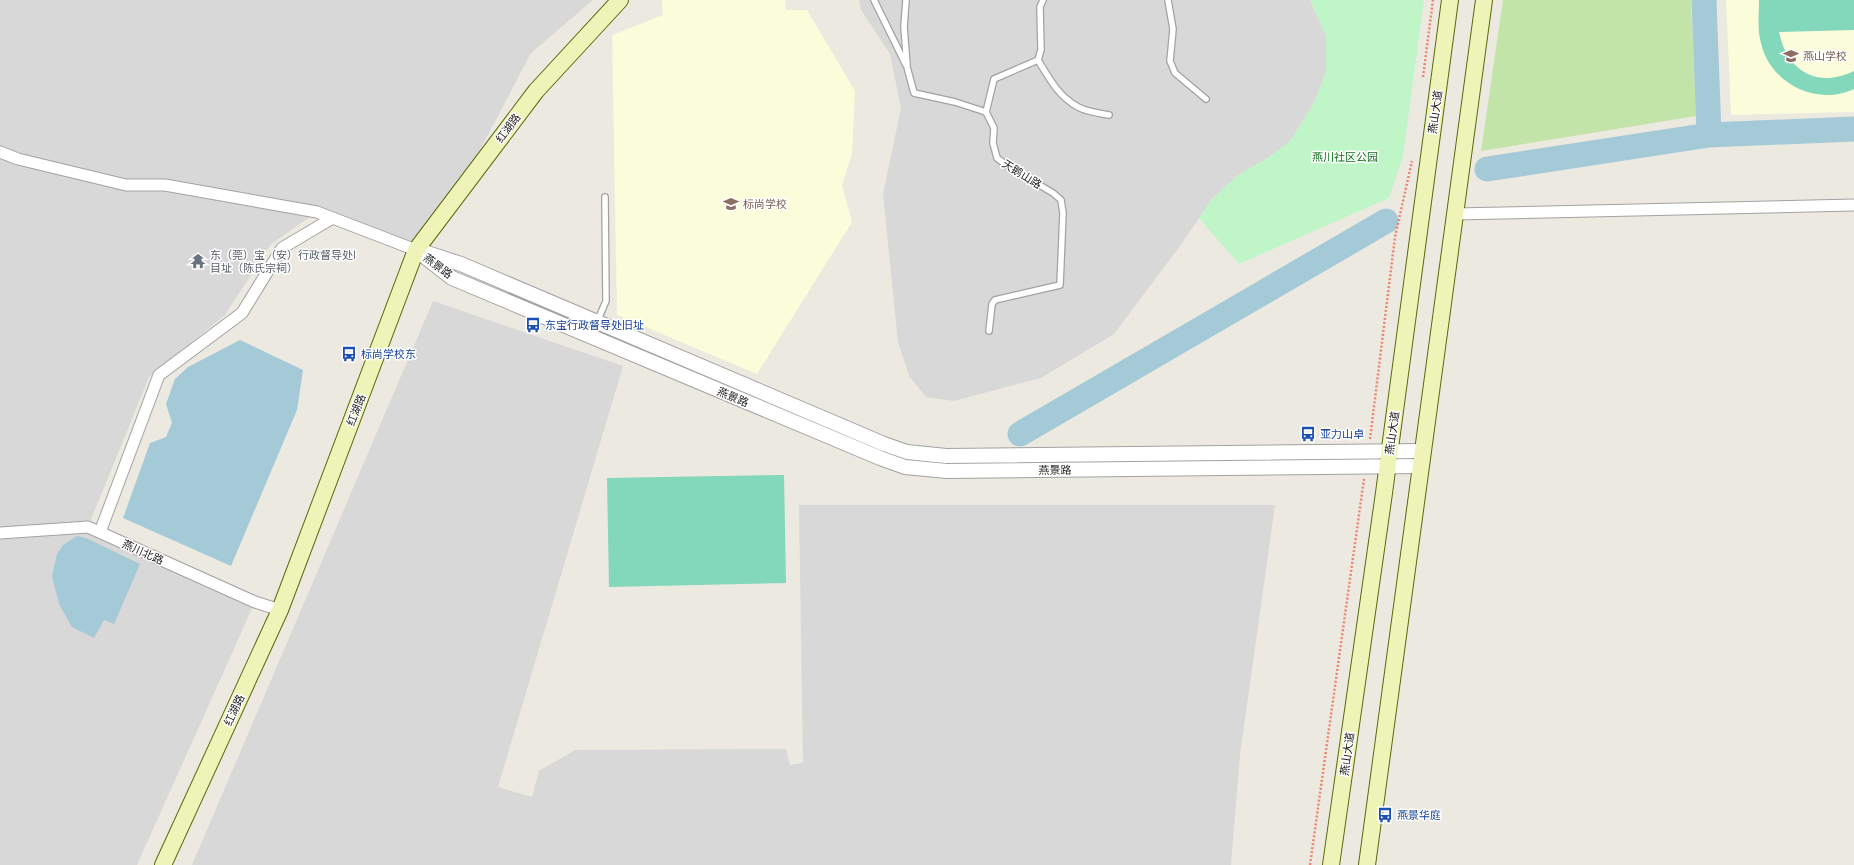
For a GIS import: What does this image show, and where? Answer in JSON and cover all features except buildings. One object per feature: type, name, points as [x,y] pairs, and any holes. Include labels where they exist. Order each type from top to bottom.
[{"type":"main road","name":"红湖路","points":[[164,865],[280,610],[416,250],[536,90],[620,0]]},
{"type":"main road","name":"燕山大道","points":[[1331,865],[1450,0]]},
{"type":"main road","points":[[1367,865],[1484,0]]},
{"type":"street","points":[[0,152],[18,159],[126,185],[165,185],[317,212],[331,219],[416,250]]},
{"type":"street","points":[[1455,214],[1854,205]]},
{"type":"street","points":[[100,532],[159,375],[242,313],[282,248],[331,219]]},
{"type":"street","name":"燕景路","points":[[416,250],[461,264],[596,323],[884,444],[920,454],[961,456],[1422,458]]},
{"type":"street","name":"燕景路","points":[[416,250],[452,278],[880,458],[905,467],[948,471],[1388,458]]},
{"type":"street","name":"燕川北路","points":[[0,533],[88,527],[255,602],[280,610]]},
{"type":"lane","points":[[874,0],[907,67]]},
{"type":"lane","points":[[906,0],[904,27],[907,67],[914,93],[955,102],[986,112],[994,78],[1038,60]]},
{"type":"lane","points":[[1043,0],[1040,7],[1041,50],[1038,60],[1062,96],[1079,108],[1109,115]]},
{"type":"lane","points":[[1168,0],[1172,29],[1170,61],[1175,73],[1206,99]]},
{"type":"lane","name":"天鹅山路","points":[[986,112],[994,128],[993,143],[997,158],[1061,200],[1063,213],[1060,284],[995,300],[992,304],[989,331]]},
{"type":"lane","points":[[596,323],[606,301],[605,197]]},
{"type":"path","points":[[1423,79],[1433,0]]},
{"type":"path","points":[[1370,438],[1395,237],[1413,158]]},
{"type":"path","points":[[1310,865],[1362,495]]},
{"type":"shaded area","points":[[0,0],[593,0],[531,53],[450,207],[416,250],[317,212],[271,244],[225,315],[149,377],[88,527],[255,602],[137,865],[0,865]]},
{"type":"shaded area","name":"标尚学校","points":[[662,0],[785,0],[786,10],[807,10],[855,91],[852,154],[842,185],[852,222],[757,374],[617,315],[612,35],[663,15]]},
{"type":"shaded area","points":[[859,0],[1310,0],[1326,36],[1326,72],[1314,103],[1290,141],[1268,158],[1238,175],[1212,199],[1180,246],[1114,334],[1041,378],[954,401],[926,397],[909,376],[898,342],[883,194],[901,108],[890,54],[861,10]]},
{"type":"shaded area","name":"燕山学校","points":[[1726,0],[1854,0],[1854,112],[1731,115]]},
{"type":"shaded area","points":[[433,301],[623,366],[498,787],[532,797],[539,771],[575,750],[786,749],[790,765],[803,763],[799,505],[1275,505],[1240,755],[1231,865],[192,865]]},
{"type":"green space","name":"燕川社区公园","points":[[1310,0],[1424,0],[1403,156],[1389,198],[1239,264],[1199,218],[1212,199],[1238,175],[1268,158],[1290,141],[1314,103],[1326,72],[1326,36]]},
{"type":"green space","points":[[1503,0],[1691,0],[1696,116],[1481,151]]},
{"type":"green space","points":[[1759,0],[1854,0],[1854,30],[1779,32],[1783,46],[1796,66],[1806,73],[1816,77],[1828,78],[1854,71],[1854,89],[1839,94],[1825,95],[1810,93],[1797,88],[1784,80],[1774,70],[1766,57],[1761,43],[1759,27]]},
{"type":"green space","points":[[784,475],[786,583],[609,587],[607,478]]},
{"type":"water","points":[[240,340],[303,370],[297,410],[231,566],[123,518],[150,443],[166,437],[172,423],[166,404],[175,379],[188,367]]},
{"type":"water","points":[[77,536],[86,538],[140,564],[114,624],[104,620],[94,638],[72,627],[59,604],[52,576],[57,554],[63,545]]},
{"type":"waterway","points":[[1704,0],[1709,135]]},
{"type":"waterway","points":[[1487,169],[1709,135],[1854,129]]},
{"type":"waterway","points":[[1020,434],[1386,221]]},
{"type":"place","name":"燕山学校","points":[[1791,56]]},
{"type":"place","name":"标尚学校","points":[[731,204]]},
{"type":"place","name":"东（莞）宝（安）行政督导处l 目址（陈氏宗祠）","points":[[198,261]]},
{"type":"place","name":"东宝行政督导处旧址","points":[[533,325]]},
{"type":"place","name":"标尚学校东","points":[[349,354]]},
{"type":"place","name":"亚力山卓","points":[[1308,434]]},
{"type":"place","name":"燕景华庭","points":[[1385,815]]}]
